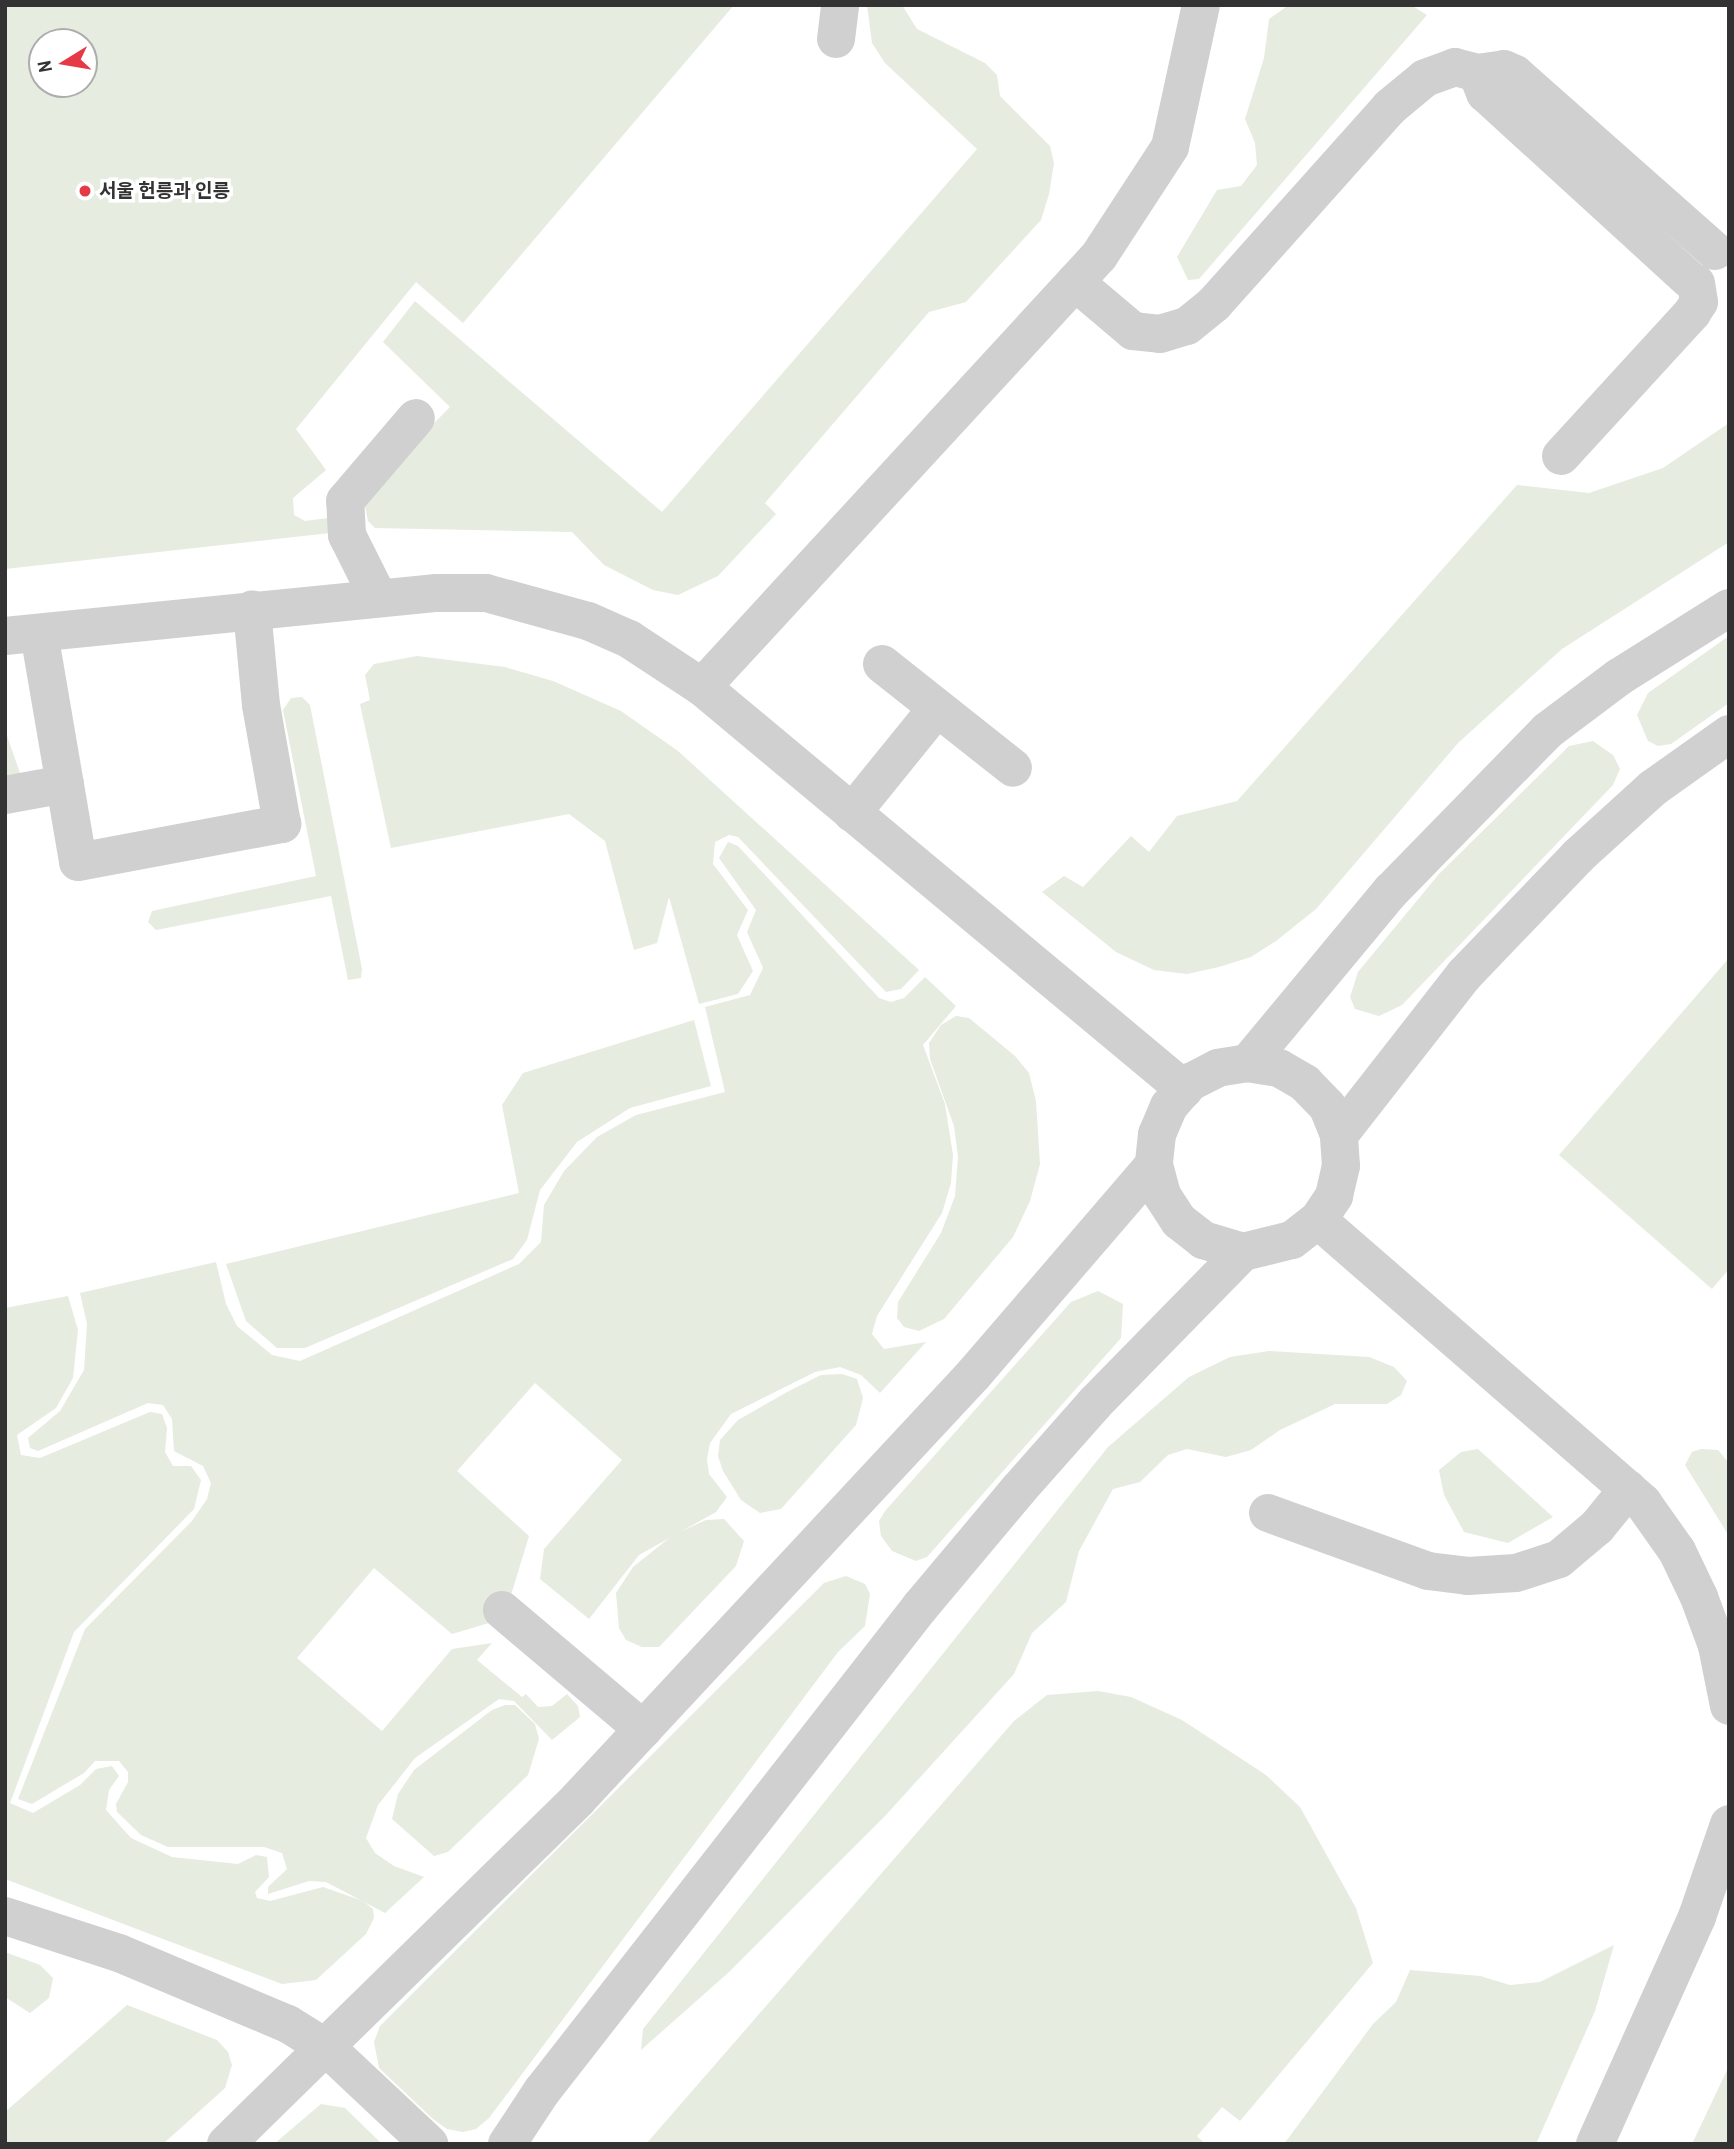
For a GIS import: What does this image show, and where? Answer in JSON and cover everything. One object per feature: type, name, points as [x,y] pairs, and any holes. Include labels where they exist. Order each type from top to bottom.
[{"type":"lane","points":[[702,687],[1099,256],[1170,146],[1201,5]]},
{"type":"lane","points":[[1075,282],[1133,331],[1160,334],[1187,326],[1214,304],[1410,88],[1455,66],[1477,74],[1504,69],[1515,74],[1715,251]]},
{"type":"lane","points":[[1477,74],[1485,93],[1693,281],[1699,302],[1692,313],[1561,456]]},
{"type":"lane","points":[[378,597],[347,535],[345,501],[353,487],[416,418]]},
{"type":"lane","points":[[252,609],[261,705],[282,824],[78,862],[65,784],[22,634],[252,609],[378,597],[486,593],[525,602],[629,639],[702,687],[1184,1089]]},
{"type":"lane","points":[[1248,1063],[1391,891],[1547,731],[1619,677],[1729,608]]},
{"type":"lane","points":[[882,664],[1013,768]]},
{"type":"lane","points":[[852,813],[937,708]]},
{"type":"lane","points":[[1339,1135],[1465,974],[1578,856],[1653,789],[1729,734]]},
{"type":"lane","points":[[5,794],[65,784]]},
{"type":"lane","points":[[1248,1063],[1279,1068],[1305,1083],[1327,1106],[1339,1135],[1341,1166],[1334,1196],[1318,1220],[1292,1240],[1243,1252],[1203,1240],[1179,1221],[1162,1195],[1154,1165],[1157,1134],[1169,1106],[1184,1089],[1217,1068],[1248,1063]]},
{"type":"lane","points":[[226,2144],[328,2049],[643,1730],[974,1374],[1154,1165]]},
{"type":"lane","points":[[1318,1220],[1629,1489],[1677,1551],[1699,1597],[1717,1647],[1729,1706]]},
{"type":"lane","points":[[508,2144],[542,2091],[941,1581],[1096,1403],[1243,1252]]},
{"type":"lane","points":[[1268,1513],[1428,1571],[1468,1576],[1516,1573],[1559,1559],[1597,1527],[1629,1489]]},
{"type":"lane","points":[[502,1610],[643,1730]]},
{"type":"lane","points":[[1595,2144],[1697,1917],[1729,1824]]},
{"type":"lane","points":[[5,1916],[119,1953],[288,2024],[328,2049],[429,2144]]},
{"type":"shaded area","points":[[5,5],[734,5],[463,323],[416,282],[296,429],[326,470],[293,498],[294,515],[305,521],[328,518],[330,533],[5,569]]},
{"type":"shaded area","points":[[867,5],[902,5],[917,29],[985,63],[997,75],[1000,96],[1050,146],[1054,163],[1049,194],[1041,220],[966,302],[929,312],[765,503],[776,514],[718,576],[678,595],[653,590],[604,565],[572,532],[375,528],[368,521],[364,502],[373,485],[450,407],[383,342],[415,301],[662,512],[977,149],[885,63],[872,43]]},
{"type":"shaded area","points":[[1289,5],[1411,5],[1427,15],[1199,279],[1188,280],[1177,257],[1217,190],[1241,186],[1257,165],[1255,143],[1245,119],[1264,58],[1269,19]]},
{"type":"shaded area","points":[[1729,423],[1729,542],[1562,649],[1458,743],[1316,909],[1276,941],[1251,957],[1219,967],[1187,974],[1154,970],[1116,952],[1042,892],[1064,876],[1083,887],[1131,836],[1149,852],[1177,816],[1237,801],[1517,485],[1589,493],[1663,468]]},
{"type":"shaded area","points":[[1729,636],[1729,703],[1671,744],[1658,746],[1648,741],[1637,715],[1648,693]]},
{"type":"shaded area","points":[[417,656],[505,667],[553,681],[621,711],[678,751],[919,970],[901,989],[886,992],[738,837],[729,835],[715,842],[713,864],[748,910],[737,935],[753,971],[738,994],[699,1004],[669,897],[657,943],[634,950],[605,841],[569,814],[391,848],[360,704],[370,700],[365,675],[374,664]]},
{"type":"shaded area","points":[[302,697],[310,705],[362,969],[361,978],[348,980],[331,896],[156,930],[148,922],[152,911],[316,876],[283,710],[291,698]]},
{"type":"shaded area","points":[[5,730],[21,776],[5,779]]},
{"type":"shaded area","points":[[1593,741],[1613,755],[1620,769],[1613,785],[1402,1005],[1379,1016],[1355,1009],[1350,997],[1358,972],[1439,874],[1569,746]]},
{"type":"shaded area","points":[[728,842],[738,846],[879,998],[891,1002],[904,998],[925,977],[956,1006],[923,1045],[945,1104],[953,1155],[951,1183],[942,1213],[877,1316],[872,1334],[884,1349],[926,1342],[880,1393],[861,1375],[840,1367],[815,1372],[731,1414],[710,1443],[707,1459],[709,1474],[727,1497],[716,1512],[639,1555],[589,1619],[540,1579],[544,1549],[622,1460],[535,1383],[457,1471],[529,1536],[511,1595],[489,1623],[452,1634],[374,1568],[297,1658],[382,1731],[452,1649],[492,1643],[477,1660],[522,1697],[526,1694],[538,1707],[552,1706],[567,1694],[578,1706],[580,1717],[552,1740],[514,1701],[499,1699],[415,1758],[378,1805],[366,1838],[375,1853],[394,1866],[424,1877],[385,1913],[326,1882],[309,1881],[268,1894],[268,1887],[287,1869],[282,1853],[264,1847],[168,1847],[141,1835],[117,1812],[116,1804],[128,1782],[128,1772],[119,1761],[95,1761],[84,1773],[32,1804],[18,1799],[85,1629],[192,1521],[207,1499],[211,1483],[203,1466],[174,1451],[172,1419],[163,1405],[148,1403],[38,1451],[30,1448],[28,1438],[60,1411],[84,1370],[87,1324],[80,1293],[216,1262],[226,1304],[237,1326],[272,1355],[300,1361],[519,1264],[541,1242],[544,1205],[564,1171],[597,1137],[636,1115],[725,1092],[705,1007],[750,995],[763,968],[747,932],[756,910],[719,858]]},
{"type":"shaded area","points":[[1729,958],[1729,1269],[1712,1289],[1559,1155]]},
{"type":"shaded area","points":[[956,1016],[969,1018],[1015,1056],[1029,1073],[1036,1101],[1040,1164],[1030,1201],[1013,1237],[944,1319],[919,1331],[904,1327],[897,1318],[898,1302],[941,1233],[955,1196],[958,1157],[954,1126],[930,1059],[929,1043],[941,1025]]},
{"type":"shaded area","points":[[694,1020],[711,1086],[630,1108],[577,1142],[540,1190],[527,1240],[513,1259],[305,1348],[277,1348],[246,1321],[226,1264],[519,1193],[502,1105],[523,1073]]},
{"type":"shaded area","points":[[1098,1291],[1123,1304],[1121,1338],[927,1557],[916,1561],[892,1551],[881,1536],[879,1521],[885,1511],[1071,1302]]},
{"type":"shaded area","points":[[68,1296],[78,1330],[73,1378],[56,1408],[17,1435],[21,1455],[40,1458],[150,1412],[162,1414],[167,1428],[165,1452],[173,1466],[191,1466],[201,1480],[194,1509],[74,1632],[10,1803],[33,1813],[80,1785],[96,1769],[112,1766],[119,1776],[109,1790],[106,1810],[131,1838],[172,1857],[238,1864],[256,1855],[267,1857],[269,1877],[255,1892],[257,1898],[270,1901],[323,1887],[363,1901],[373,1909],[374,1918],[366,1934],[316,1980],[282,1984],[5,1879],[5,1308]]},
{"type":"shaded area","points":[[1269,1351],[1369,1357],[1394,1367],[1407,1381],[1401,1395],[1387,1404],[1335,1404],[1280,1430],[1251,1450],[1226,1457],[1187,1449],[1168,1455],[1140,1482],[1113,1489],[1079,1551],[1066,1602],[1032,1633],[1014,1674],[885,1816],[729,1972],[641,2050],[643,2029],[1108,1447],[1189,1377],[1230,1357]]},
{"type":"shaded area","points":[[842,1374],[857,1379],[863,1398],[856,1425],[781,1509],[760,1513],[741,1500],[723,1471],[718,1456],[720,1440],[738,1420],[789,1391],[821,1375]]},
{"type":"shaded area","points":[[1478,1449],[1553,1517],[1508,1543],[1464,1532],[1444,1495],[1439,1470],[1461,1452]]},
{"type":"shaded area","points":[[1701,1449],[1718,1450],[1729,1463],[1729,1536],[1685,1465],[1692,1452]]},
{"type":"shaded area","points":[[724,1519],[744,1541],[736,1566],[659,1647],[642,1647],[626,1640],[619,1628],[616,1593],[633,1567],[673,1535],[706,1520]]},
{"type":"shaded area","points":[[846,1576],[865,1584],[870,1594],[865,1626],[838,1652],[489,2118],[476,2129],[463,2132],[447,2129],[433,2119],[379,2068],[374,2042],[380,2026],[824,1583]]},
{"type":"shaded area","points":[[1098,1691],[1131,1697],[1182,1720],[1266,1775],[1300,1807],[1356,1908],[1373,1963],[1240,2121],[1222,2107],[1197,2136],[1205,2144],[646,2144],[1014,1721],[1047,1695]]},
{"type":"shaded area","points":[[505,1705],[515,1705],[535,1724],[539,1739],[528,1775],[448,1852],[434,1856],[392,1819],[398,1794],[414,1770],[492,1710]]},
{"type":"shaded area","points":[[1614,1945],[1595,2011],[1536,2144],[1284,2144],[1373,2024],[1396,2002],[1410,1970],[1480,1976],[1510,1985],[1540,1982]]},
{"type":"shaded area","points":[[5,1952],[40,1965],[53,1978],[49,1998],[30,2013],[5,1997]]},
{"type":"shaded area","points":[[127,2005],[217,2040],[228,2052],[232,2065],[225,2088],[163,2144],[5,2144],[5,2112]]},
{"type":"shaded area","points":[[1729,2066],[1729,2144],[1692,2144]]},
{"type":"shaded area","points":[[321,2104],[345,2108],[382,2144],[274,2144]]},
{"type":"place","name":"서울 헌릉과 인릉","points":[[85,191]]}]
